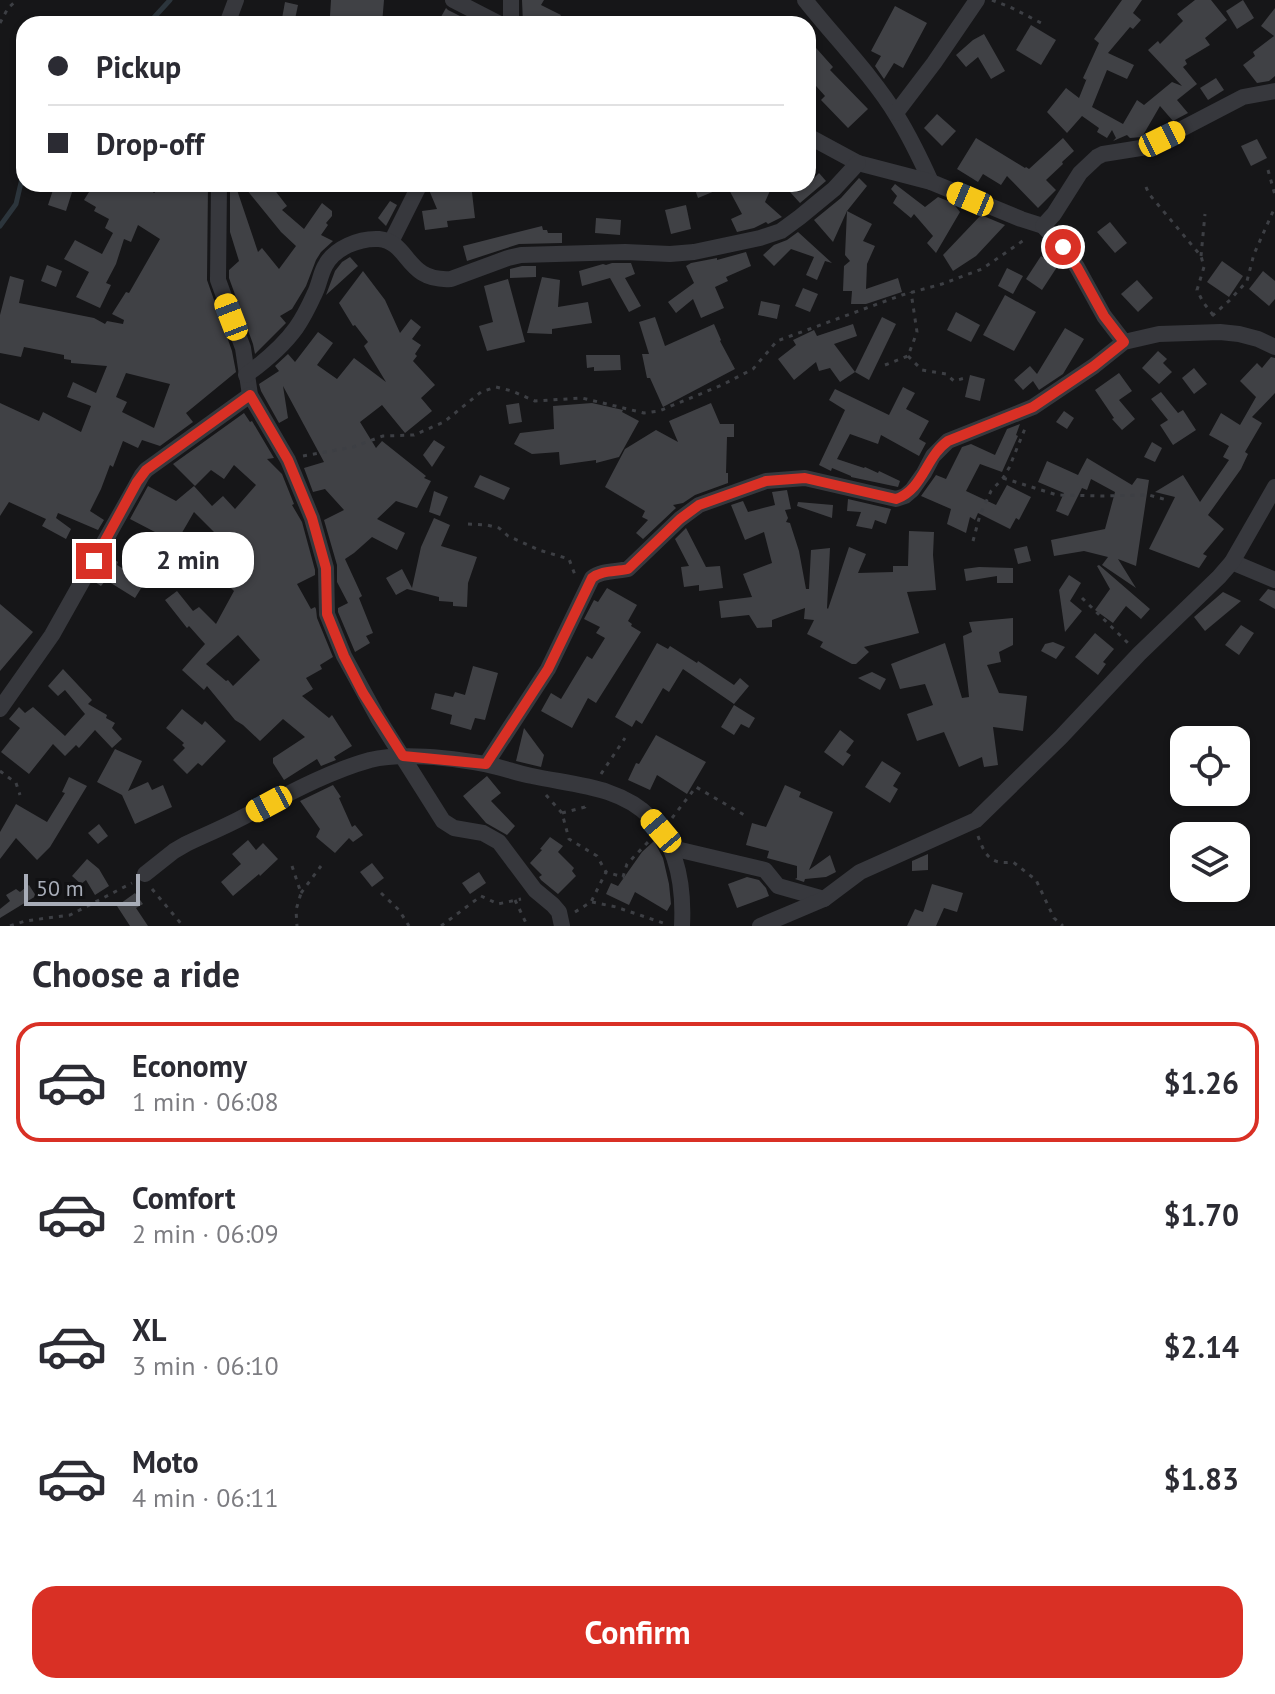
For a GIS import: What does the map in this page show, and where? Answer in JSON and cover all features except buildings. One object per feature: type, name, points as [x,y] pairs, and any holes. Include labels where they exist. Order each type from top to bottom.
[{"type":"street","points":[[453,0],[484,16]]},
{"type":"street","points":[[805,0],[896,113],[931,182]]},
{"type":"street","points":[[896,113],[977,0]]},
{"type":"street","points":[[1043,226],[1080,173],[1097,157],[1147,147],[1243,97],[1275,91]]},
{"type":"street","points":[[816,140],[858,163],[931,182],[1043,226],[1077,267],[1104,316],[1124,342]]},
{"type":"street","points":[[246,375],[264,362],[293,331],[315,293],[325,266],[351,244],[381,239],[391,242],[418,272],[443,280],[521,255],[694,252],[781,231],[834,189],[858,163]]},
{"type":"street","points":[[219,192],[218,280],[241,342],[250,395],[288,460],[320,542],[326,568],[327,614],[353,674],[443,821],[454,828],[483,833],[499,842],[535,890],[559,912],[562,923]]},
{"type":"street","points":[[391,242],[416,192]]},
{"type":"street","points":[[486,764],[548,669],[592,578],[599,572],[628,569],[699,505],[766,481],[805,478],[896,499],[905,496],[918,482],[942,445],[1033,407],[1124,342],[1159,334],[1194,332],[1239,334],[1275,347]]},
{"type":"street","points":[[0,709],[52,635],[142,475],[250,395]]},
{"type":"street","points":[[760,926],[787,920],[824,899],[860,872],[976,820],[1219,577],[1232,562],[1275,487]]},
{"type":"street","points":[[1232,562],[1275,580]]},
{"type":"street","points":[[145,874],[186,844],[330,775],[368,761],[403,756],[486,764],[593,787],[637,806],[650,817],[672,848],[680,881],[682,926]]},
{"type":"street","points":[[672,848],[765,870],[778,886],[824,899]]},
{"type":"path","points":[[0,23],[8,8],[17,0]]},
{"type":"path","points":[[992,0],[1045,25]]},
{"type":"path","points":[[1268,170],[1275,195]]},
{"type":"path","points":[[1146,187],[1201,256]]},
{"type":"path","points":[[1194,332],[1247,281],[1254,254],[1275,207]]},
{"type":"path","points":[[1205,214],[1201,256],[1204,267],[1197,290],[1213,315]]},
{"type":"path","points":[[288,460],[353,447],[383,436],[414,435],[444,422],[481,392],[496,387],[535,401],[582,398],[644,413],[659,411],[753,369],[777,341],[982,269],[1043,226]]},
{"type":"path","points":[[885,365],[908,356],[917,332],[911,292]]},
{"type":"path","points":[[908,356],[922,370],[946,374],[954,381],[965,378]]},
{"type":"path","points":[[973,541],[980,515],[991,491],[1009,468],[1033,407]]},
{"type":"path","points":[[1003,478],[1057,495],[1149,495],[1167,500]]},
{"type":"path","points":[[468,524],[499,528],[508,536],[539,550],[569,559],[573,573],[587,586]]},
{"type":"path","points":[[1082,598],[1139,654]]},
{"type":"path","points":[[562,813],[585,807],[593,787],[625,738]]},
{"type":"path","points":[[0,771],[16,783],[20,795]]},
{"type":"path","points":[[539,777],[547,797],[562,813],[569,839],[597,856],[606,872],[623,877],[627,864],[661,831],[696,787],[746,816]]},
{"type":"path","points":[[976,820],[979,840],[988,857],[999,863],[1013,862],[1036,880],[1054,918],[1063,926]]},
{"type":"path","points":[[292,866],[301,893]]},
{"type":"path","points":[[297,926],[296,910],[301,893],[321,866]]},
{"type":"path","points":[[562,923],[591,902],[606,872]]},
{"type":"path","points":[[10,926],[70,915],[127,887],[145,874],[151,888],[183,926]]},
{"type":"path","points":[[441,926],[481,896],[498,904],[535,890]]},
{"type":"path","points":[[381,893],[399,910],[409,926]]},
{"type":"path","points":[[515,900],[529,926]]},
{"type":"path","points":[[591,902],[673,926]]},
{"type":"waterway","points":[[155,16],[170,0]]},
{"type":"waterway","points":[[0,226],[16,204],[19,192]]},
{"type":"route","points":[[94,561],[146,470],[250,395],[288,460],[312,518],[326,568],[327,614],[344,656],[378,718],[403,756],[486,764],[548,669],[592,578],[599,572],[628,569],[699,505],[776,479],[805,478],[896,499],[905,496],[942,445],[1033,407],[1124,342],[1104,316],[1063,247]]}]
